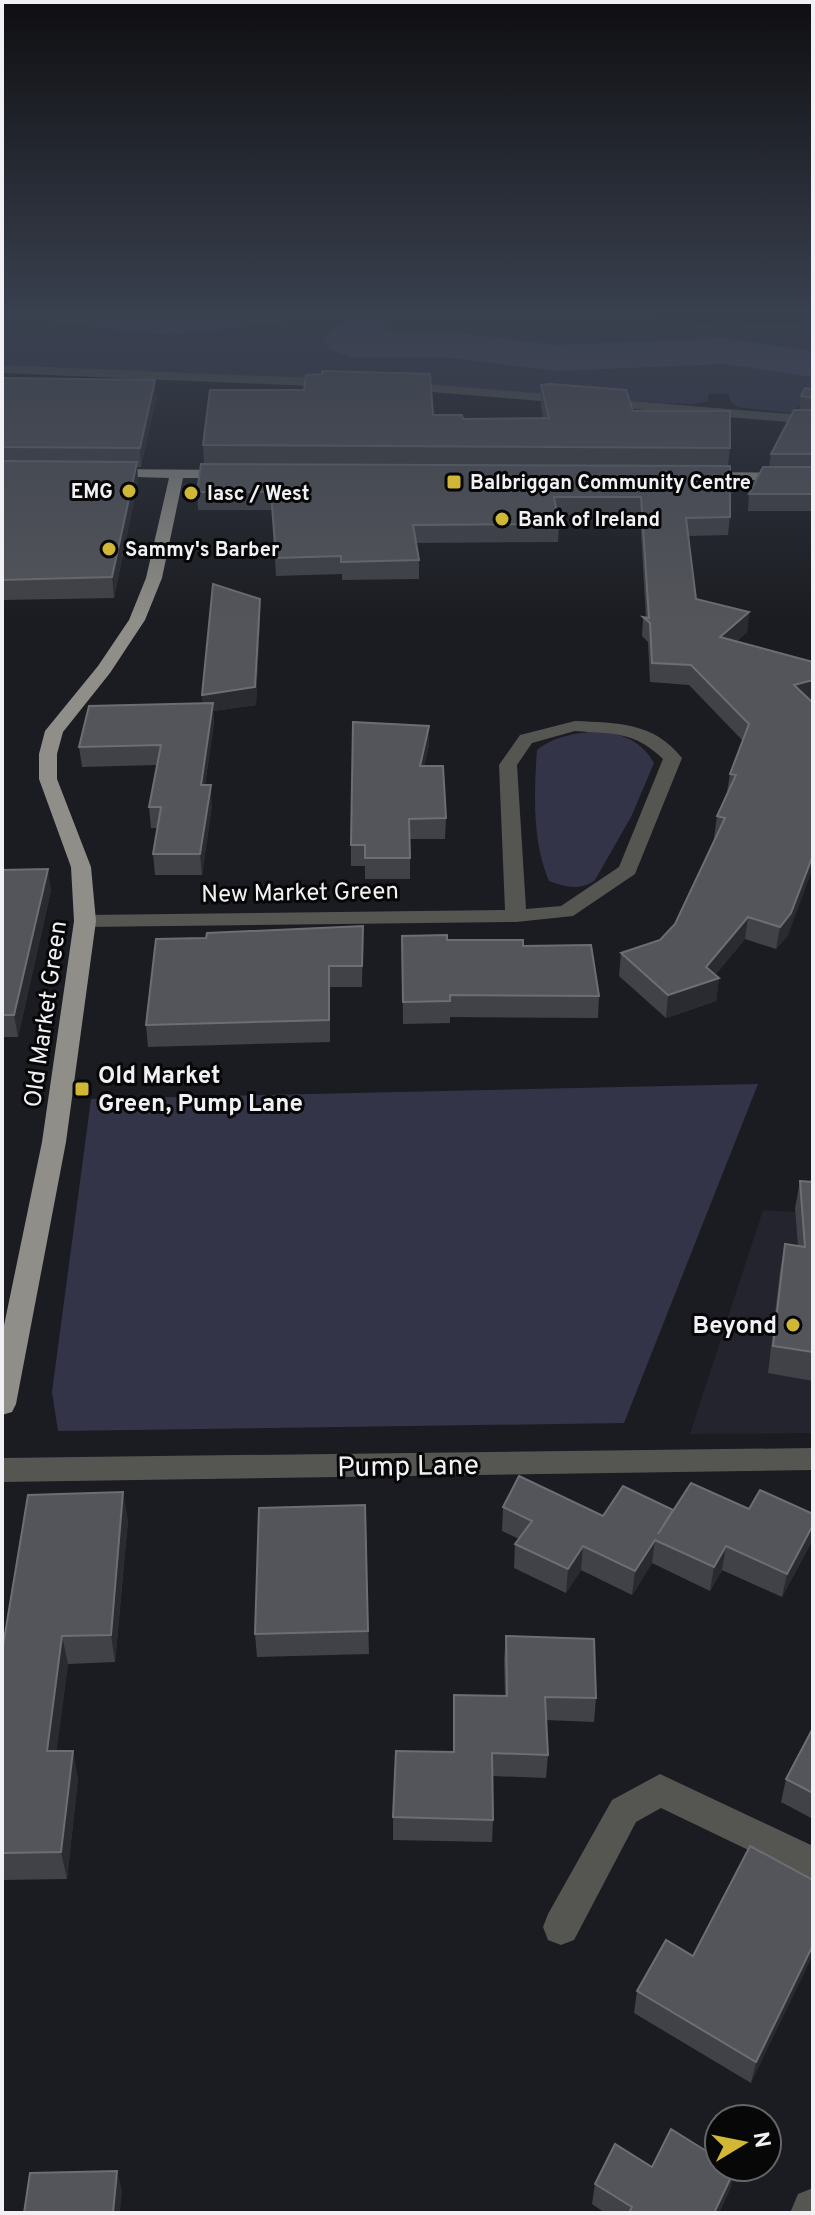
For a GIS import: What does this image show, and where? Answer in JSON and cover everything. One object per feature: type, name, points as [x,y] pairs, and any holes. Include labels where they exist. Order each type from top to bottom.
[{"type":"main road","points":[[98,473],[240,474]]},
{"type":"main road","name":"Old Market Green","points":[[2,1404],[54,1142],[85,921],[81,867],[48,779],[48,754],[54,731],[104,669],[137,620],[154,578],[177,473]]},
{"type":"main road","points":[[688,476],[813,477]]},
{"type":"street","points":[[777,415],[813,420]]},
{"type":"street","name":"New Market Green","points":[[85,921],[516,916],[566,912],[628,870],[673,758],[655,741],[630,729],[575,726],[526,739],[508,765],[516,916]]},
{"type":"street","name":"Pump Lane","points":[[2,1470],[813,1459]]},
{"type":"street","points":[[561,1927],[624,1811],[660,1790],[813,1864]]},
{"type":"shaded area","points":[[600,731],[632,740],[654,763],[631,817],[595,880],[579,887],[561,885],[549,881],[540,850],[535,800],[537,750],[559,738]]},
{"type":"shaded area","points":[[758,1084],[624,1423],[58,1431],[52,1392],[91,1099]]},
{"type":"shaded area","points":[[763,1210],[813,1213],[813,1433],[690,1434]]},
{"type":"building","points":[[2,415],[147,415],[140,448],[2,447]]},
{"type":"building","points":[[207,415],[462,415],[463,419],[549,418],[548,415],[730,415],[730,448],[203,445]]},
{"type":"building","points":[[791,415],[813,415],[813,454],[771,454]]},
{"type":"building","points":[[2,461],[137,462],[112,577],[2,580]]},
{"type":"building","points":[[201,464],[730,466],[730,517],[686,518],[696,599],[749,612],[720,637],[813,662],[813,680],[794,685],[813,703],[813,855],[791,913],[780,927],[748,917],[706,967],[719,978],[668,995],[621,953],[660,940],[675,924],[725,818],[717,816],[736,775],[730,774],[749,724],[691,665],[652,663],[650,623],[643,617],[649,618],[641,497],[554,497],[559,524],[413,525],[419,560],[341,562],[341,556],[276,558],[271,492],[197,492]]},
{"type":"building","points":[[763,467],[813,467],[813,494],[749,494]]},
{"type":"building","points":[[213,584],[260,599],[255,687],[202,695]]},
{"type":"building","points":[[213,703],[201,785],[211,785],[200,854],[153,854],[161,807],[149,807],[161,745],[79,747],[89,706]]},
{"type":"building","points":[[353,722],[429,726],[420,766],[443,766],[446,818],[409,819],[410,858],[365,858],[365,845],[351,845]]},
{"type":"building","points":[[48,869],[14,1015],[2,1015],[2,870]]},
{"type":"building","points":[[363,926],[362,966],[329,966],[329,1020],[146,1025],[156,939],[206,938],[207,933]]},
{"type":"building","points":[[447,935],[447,940],[523,940],[523,946],[591,945],[599,996],[450,995],[450,1001],[403,1002],[402,936]]},
{"type":"building","name":"Beyond","points":[[800,1181],[813,1182],[813,1352],[773,1346],[785,1244],[805,1247]]},
{"type":"building","points":[[519,1476],[603,1516],[623,1486],[673,1510],[658,1534],[691,1483],[749,1509],[760,1490],[813,1514],[813,1525],[787,1574],[726,1546],[714,1567],[655,1540],[635,1571],[583,1546],[568,1569],[515,1544],[532,1521],[503,1507]]},
{"type":"building","points":[[123,1492],[111,1635],[62,1636],[47,1751],[73,1751],[61,1852],[2,1853],[2,1652],[28,1495]]},
{"type":"building","points":[[365,1505],[368,1631],[255,1634],[259,1508]]},
{"type":"building","points":[[506,1636],[594,1639],[596,1698],[545,1697],[548,1755],[492,1753],[493,1820],[393,1817],[396,1751],[454,1752],[454,1695],[507,1696]]},
{"type":"building","points":[[813,1728],[813,1793],[786,1779]]},
{"type":"building","points":[[750,1846],[813,1880],[813,1945],[756,2062],[637,1991],[666,1940],[693,1956]]},
{"type":"building","points":[[671,2129],[703,2149],[703,2183],[728,2183],[714,2213],[629,2213],[632,2207],[595,2184],[615,2144],[652,2167]]},
{"type":"building","points":[[117,2171],[113,2213],[24,2213],[30,2173]]},
{"type":"place","name":"Balbriggan Community Centre","points":[[454,482]]},
{"type":"place","name":"EMG","points":[[129,491]]},
{"type":"place","name":"Iasc / West","points":[[191,493]]},
{"type":"place","name":"Bank of Ireland","points":[[502,519]]},
{"type":"place","name":"Sammy's Barber","points":[[109,549]]},
{"type":"place","name":"Old Market Green, Pump Lane","points":[[82,1089]]},
{"type":"place","name":"Beyond","points":[[793,1325]]}]
